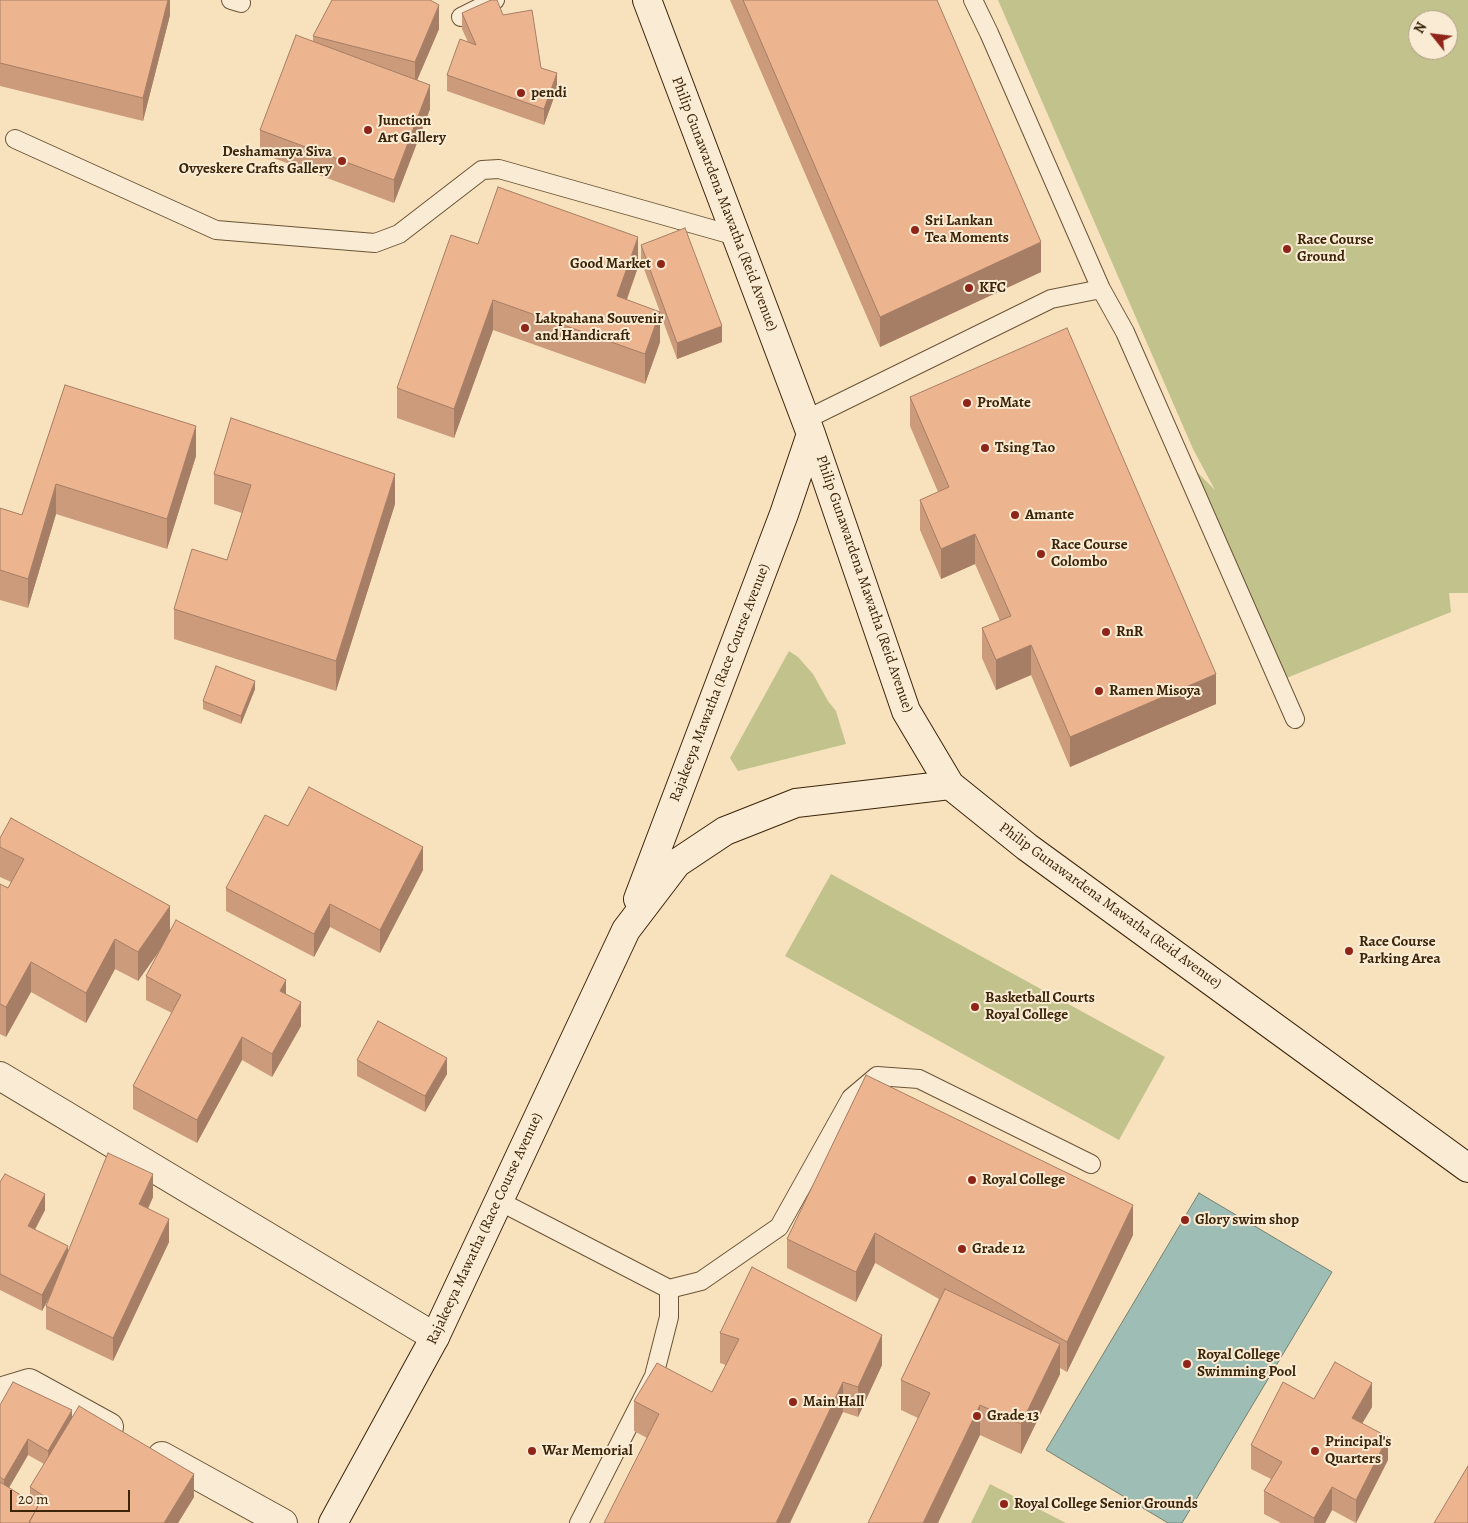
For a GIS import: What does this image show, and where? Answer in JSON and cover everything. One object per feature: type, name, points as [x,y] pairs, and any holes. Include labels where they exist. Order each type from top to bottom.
[{"type":"main road","name":"Philip Gunawardena Mawatha (Reid Avenue)","points":[[646,0],[808,427],[906,711],[950,784],[1027,847],[1464,1158]]},
{"type":"main road","name":"Rajakeeya Mawatha (Race Course Avenue)","points":[[333,1523],[435,1337],[626,930],[784,514],[808,427]]},
{"type":"main road","name":"Rajakeeya Mawatha (Race Course Avenue)","points":[[626,930],[677,863],[724,831],[796,803],[950,784]]},
{"type":"main road","points":[[0,1076],[435,1337]]},
{"type":"main road","points":[[0,1392],[29,1383],[283,1523]]},
{"type":"lane","points":[[461,17],[495,0]]},
{"type":"lane","points":[[973,0],[1101,289],[1125,332],[1295,719]]},
{"type":"lane","points":[[15,139],[216,230],[375,243],[399,234],[482,170],[499,169],[736,236]]},
{"type":"lane","points":[[808,427],[1051,299],[1101,289]]},
{"type":"lane","points":[[499,1201],[669,1289],[701,1281],[779,1227],[850,1098],[877,1076],[919,1079],[1091,1164]]},
{"type":"lane","points":[[579,1523],[654,1376],[669,1316],[669,1289]]},
{"type":"green space","name":"Race Course Ground","points":[[998,0],[1468,0],[1468,593],[1449,593],[1451,612],[1284,679],[1192,467],[1215,490],[1193,449]]},
{"type":"green space","points":[[789,651],[798,657],[813,674],[828,701],[836,711],[846,744],[738,771],[730,758]]},
{"type":"green space","name":"Basketball Courts Royal College","points":[[831,874],[1165,1057],[1119,1140],[785,956]]},
{"type":"green space","name":"Royal College Senior Grounds","points":[[990,1484],[1066,1523],[971,1523]]},
{"type":"water","name":"Royal College Swimming Pool","points":[[1199,1193],[1332,1272],[1182,1523],[1168,1523],[1046,1450]]},
{"type":"building","points":[[0,0],[168,0],[143,98],[0,63]]},
{"type":"building","points":[[332,0],[430,0],[439,5],[415,62],[313,36]]},
{"type":"building","points":[[491,0],[497,0],[503,15],[532,10],[541,68],[557,73],[544,109],[447,75],[460,39],[476,45],[462,13]]},
{"type":"building","points":[[743,0],[937,0],[1041,242],[880,317]]},
{"type":"building","points":[[296,35],[430,85],[394,180],[260,130]]},
{"type":"building","name":"Lakpahana Souvenir and Handicraft","points":[[498,187],[638,237],[617,296],[660,312],[645,354],[493,300],[454,409],[397,388],[451,235],[478,244]]},
{"type":"building","points":[[685,228],[722,326],[677,343],[641,245]]},
{"type":"building","name":"Race Course Colombo","points":[[1067,328],[1216,674],[1070,737],[1031,645],[996,660],[982,628],[1011,616],[975,534],[941,549],[920,500],[949,487],[910,397]]},
{"type":"building","points":[[65,385],[196,426],[167,519],[56,484],[28,579],[0,570],[0,508],[22,515]]},
{"type":"building","points":[[231,418],[395,474],[336,661],[174,609],[192,549],[227,560],[251,485],[214,474]]},
{"type":"building","points":[[216,666],[255,681],[241,716],[203,701]]},
{"type":"building","points":[[309,787],[423,847],[380,930],[330,904],[314,934],[226,888],[265,815],[288,826]]},
{"type":"building","points":[[11,818],[170,906],[138,952],[115,939],[86,993],[31,962],[6,1007],[0,1004],[0,884],[8,888],[24,859],[0,847],[0,838]]},
{"type":"building","points":[[176,920],[286,980],[280,991],[301,1002],[272,1054],[242,1037],[197,1120],[133,1086],[181,995],[146,976]]},
{"type":"building","points":[[378,1021],[447,1058],[425,1096],[357,1060]]},
{"type":"building","name":"Grade 12","points":[[866,1075],[1133,1205],[1067,1342],[875,1233],[856,1272],[787,1239]]},
{"type":"building","points":[[108,1153],[153,1174],[139,1204],[169,1219],[113,1338],[46,1306]]},
{"type":"building","points":[[5,1174],[45,1194],[28,1226],[68,1246],[42,1295],[0,1274],[0,1182]]},
{"type":"building","name":"Main Hall","points":[[752,1267],[882,1335],[858,1387],[843,1382],[776,1523],[604,1523],[659,1414],[634,1401],[657,1363],[712,1392],[739,1339],[720,1333]]},
{"type":"building","name":"Grade 13","points":[[945,1289],[1060,1344],[1021,1424],[980,1405],[923,1523],[868,1523],[930,1393],[901,1380]]},
{"type":"building","name":"Principal's Quarters","points":[[1335,1362],[1372,1383],[1352,1418],[1388,1437],[1356,1500],[1332,1487],[1314,1518],[1264,1491],[1282,1462],[1251,1445],[1283,1382],[1314,1399]]},
{"type":"building","points":[[13,1382],[72,1410],[48,1451],[28,1439],[4,1480],[0,1477],[0,1405]]},
{"type":"building","points":[[79,1406],[194,1474],[164,1523],[29,1522],[44,1496],[30,1487]]},
{"type":"building","points":[[1468,1466],[1468,1523],[1434,1523]]},
{"type":"building","points":[[0,1482],[38,1506],[29,1523],[0,1523]]},
{"type":"place","name":"pendi","points":[[521,93]]},
{"type":"place","name":"Junction Art Gallery","points":[[368,130]]},
{"type":"place","name":"Deshamanya Siva Ovyeskere Crafts Gallery","points":[[342,161]]},
{"type":"place","name":"Sri Lankan Tea Moments","points":[[915,230]]},
{"type":"place","name":"Race Course Ground","points":[[1287,249]]},
{"type":"place","name":"Good Market","points":[[661,264]]},
{"type":"place","name":"KFC","points":[[969,288]]},
{"type":"place","name":"Lakpahana Souvenir and Handicraft","points":[[525,328]]},
{"type":"place","name":"ProMate","points":[[967,403]]},
{"type":"place","name":"Tsing Tao","points":[[985,448]]},
{"type":"place","name":"Amante","points":[[1015,515]]},
{"type":"place","name":"Race Course Colombo","points":[[1041,554]]},
{"type":"place","name":"RnR","points":[[1106,632]]},
{"type":"place","name":"Ramen Misoya","points":[[1099,691]]},
{"type":"place","name":"Race Course Parking Area","points":[[1349,951]]},
{"type":"place","name":"Basketball Courts Royal College","points":[[975,1007]]},
{"type":"place","name":"Royal College","points":[[972,1180]]},
{"type":"place","name":"Glory swim shop","points":[[1185,1220]]},
{"type":"place","name":"Grade 12","points":[[962,1249]]},
{"type":"place","name":"Royal College Swimming Pool","points":[[1187,1364]]},
{"type":"place","name":"Main Hall","points":[[793,1402]]},
{"type":"place","name":"Grade 13","points":[[977,1416]]},
{"type":"place","name":"War Memorial","points":[[532,1451]]},
{"type":"place","name":"Principal's Quarters","points":[[1315,1451]]},
{"type":"place","name":"Royal College Senior Grounds","points":[[1004,1504]]}]
